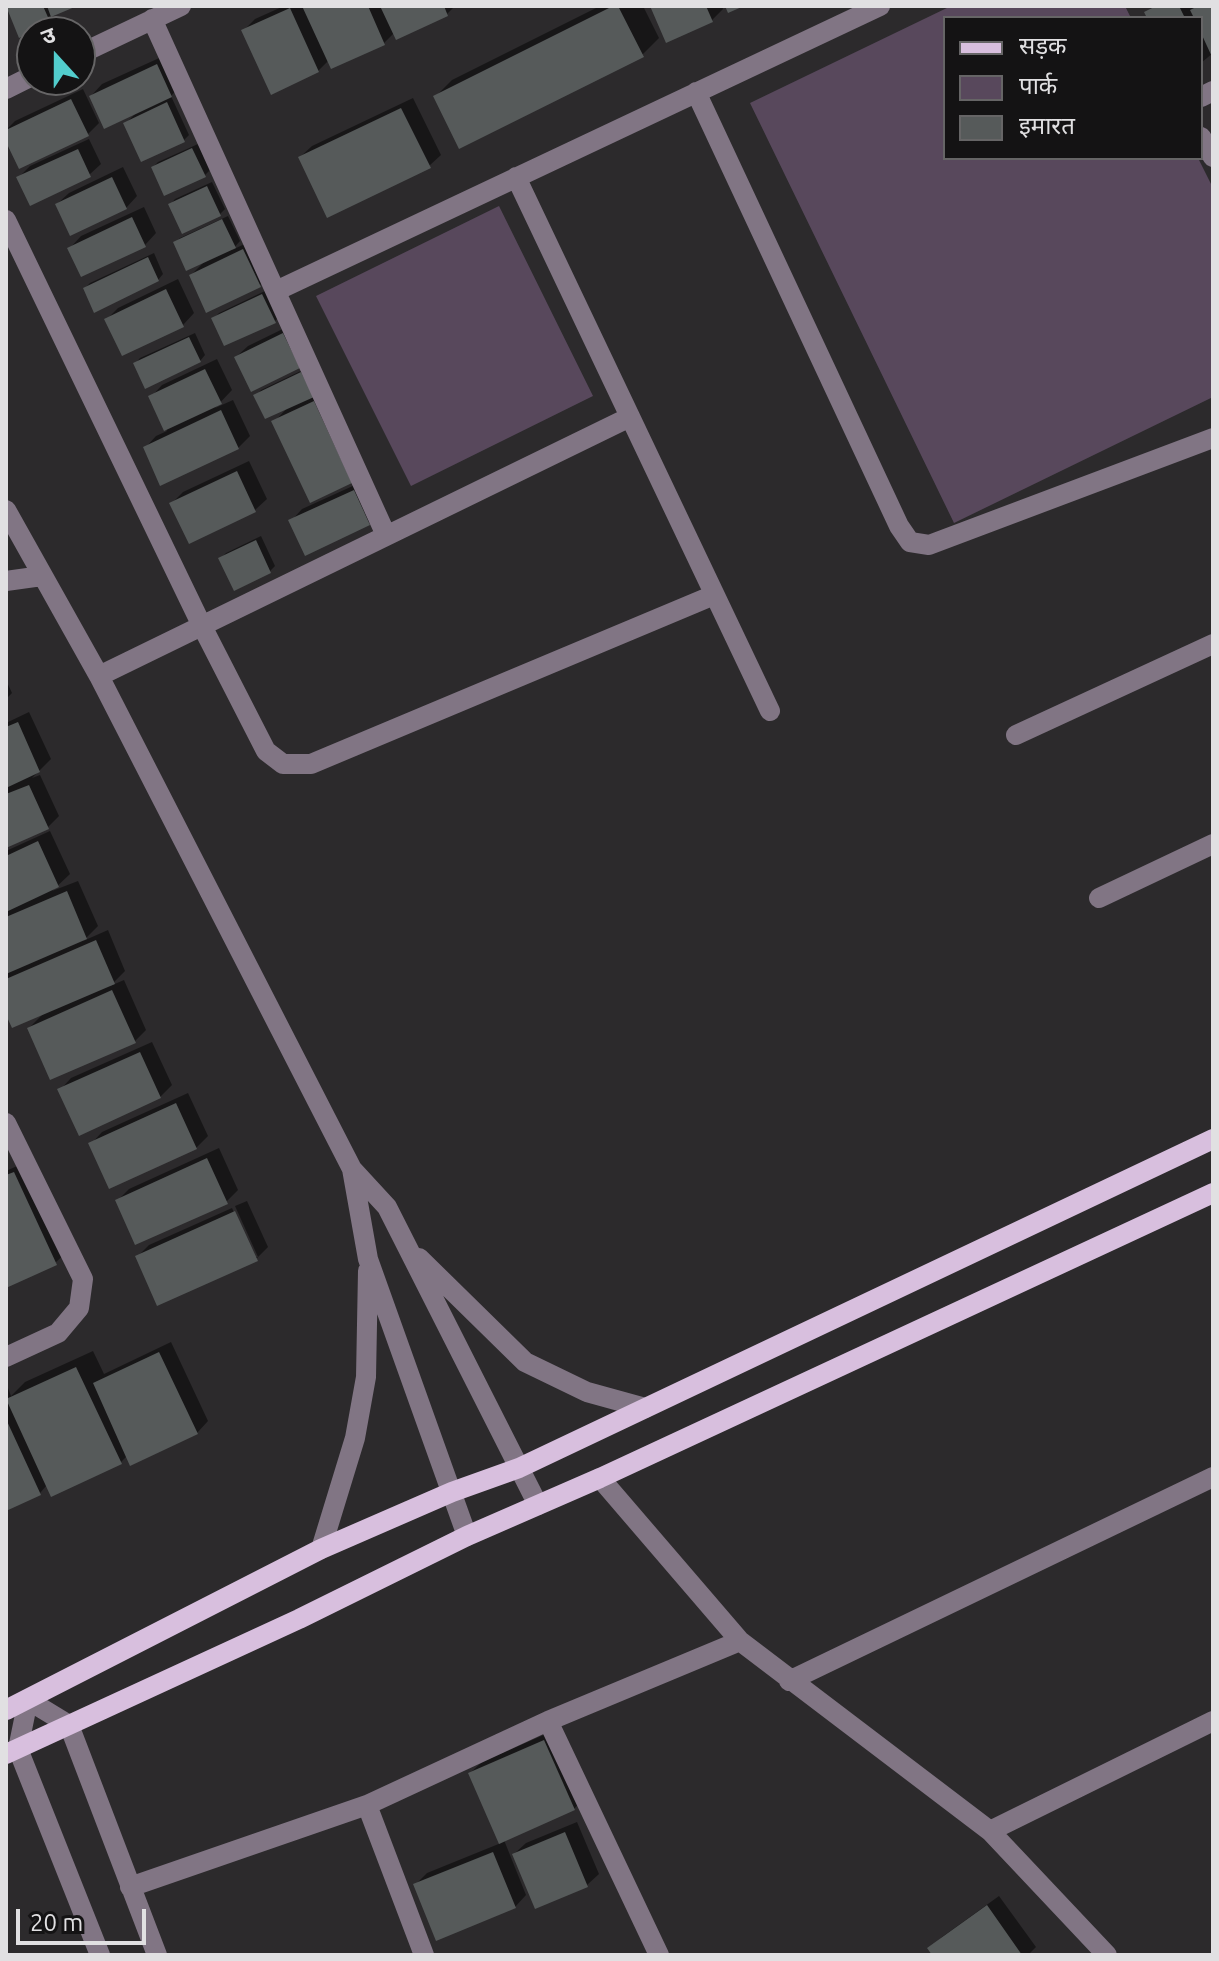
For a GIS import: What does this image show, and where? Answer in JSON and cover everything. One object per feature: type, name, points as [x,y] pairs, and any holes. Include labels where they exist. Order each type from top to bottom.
[{"type":"main road","points":[[6,1710],[321,1549],[452,1492],[519,1468],[1213,1139]]},
{"type":"main road","points":[[12,1752],[299,1619],[467,1536],[600,1478],[1213,1193]]},
{"type":"street","points":[[96,46],[181,6]]},
{"type":"street","points":[[276,291],[880,6]]},
{"type":"street","points":[[152,19],[386,535]]},
{"type":"street","points":[[696,92],[899,526],[910,542],[929,545],[1213,438]]},
{"type":"street","points":[[516,177],[770,711]]},
{"type":"street","points":[[6,220],[202,626],[266,751],[283,764],[311,764],[714,595]]},
{"type":"street","points":[[99,676],[630,417]]},
{"type":"street","points":[[6,510],[99,676],[352,1169],[387,1207],[538,1505]]},
{"type":"street","points":[[6,581],[42,576]]},
{"type":"street","points":[[1016,735],[1213,644]]},
{"type":"street","points":[[1099,898],[1213,844]]},
{"type":"street","points":[[6,1123],[83,1279],[79,1308],[58,1333],[6,1357]]},
{"type":"street","points":[[352,1169],[368,1259],[467,1536]]},
{"type":"street","points":[[405,1243],[525,1362],[587,1392],[645,1408]]},
{"type":"street","points":[[321,1549],[355,1438],[366,1377],[368,1259]]},
{"type":"street","points":[[789,1681],[1213,1477]]},
{"type":"street","points":[[600,1478],[740,1641],[990,1831],[1107,1955]]},
{"type":"street","points":[[130,1887],[367,1805],[548,1721],[740,1641]]},
{"type":"street","points":[[100,1955],[12,1752],[28,1700],[69,1725],[157,1955]]},
{"type":"street","points":[[548,1721],[659,1955]]},
{"type":"street","points":[[990,1831],[1213,1721]]},
{"type":"street","points":[[367,1805],[424,1955]]},
{"type":"green space","points":[[951,6],[1125,6],[1130,16],[943,16],[943,160],[1199,160],[1213,188],[1213,397],[954,523],[750,103]]},
{"type":"green space","points":[[499,206],[593,396],[411,486],[316,296]]},
{"type":"building","points":[[6,6],[43,6],[47,16],[16,16],[16,31]]},
{"type":"building","points":[[47,6],[77,6],[53,16]]},
{"type":"building","points":[[302,6],[368,6],[385,45],[331,69]]},
{"type":"building","points":[[380,6],[444,6],[448,16],[396,40]]},
{"type":"building","points":[[618,6],[644,57],[459,149],[433,96]]},
{"type":"building","points":[[650,6],[706,6],[713,22],[666,43]]},
{"type":"building","points":[[725,6],[744,6],[728,13]]},
{"type":"building","points":[[1156,6],[1179,6],[1184,16],[1146,16],[1144,12]]},
{"type":"building","points":[[1198,6],[1213,6],[1213,59],[1203,37],[1203,16],[1193,16],[1190,10]]},
{"type":"building","points":[[290,8],[319,72],[271,95],[241,30]]},
{"type":"building","points":[[157,64],[172,97],[104,129],[89,96],[96,96],[96,93]]},
{"type":"building","points":[[71,99],[89,136],[19,169],[6,142],[6,130]]},
{"type":"building","points":[[167,102],[185,142],[141,162],[123,123]]},
{"type":"building","points":[[401,108],[431,168],[327,218],[298,157]]},
{"type":"building","points":[[192,148],[206,177],[164,196],[151,167]]},
{"type":"building","points":[[78,149],[91,177],[30,206],[16,177]]},
{"type":"building","points":[[112,177],[127,209],[70,236],[55,204]]},
{"type":"building","points":[[207,186],[221,216],[182,234],[168,204]]},
{"type":"building","points":[[132,217],[146,247],[81,277],[67,248]]},
{"type":"building","points":[[222,219],[236,248],[186,271],[173,242]]},
{"type":"building","points":[[243,249],[261,287],[206,313],[189,275]]},
{"type":"building","points":[[148,257],[159,281],[94,313],[83,288]]},
{"type":"building","points":[[166,289],[184,327],[122,356],[104,319]]},
{"type":"building","points":[[262,294],[276,323],[224,346],[211,318]]},
{"type":"building","points":[[283,333],[300,368],[251,392],[234,357]]},
{"type":"building","points":[[189,337],[201,362],[145,389],[133,363]]},
{"type":"building","points":[[205,369],[222,404],[164,431],[148,396]]},
{"type":"building","points":[[301,372],[314,397],[265,419],[253,395]]},
{"type":"building","points":[[314,401],[352,483],[310,503],[271,421]]},
{"type":"building","points":[[221,410],[239,449],[160,486],[143,447]]},
{"type":"building","points":[[237,471],[256,512],[189,544],[169,503]]},
{"type":"building","points":[[354,490],[370,525],[305,556],[288,520]]},
{"type":"building","points":[[256,540],[271,573],[234,591],[218,558]]},
{"type":"building","points":[[18,722],[40,772],[6,788],[6,727]]},
{"type":"building","points":[[29,785],[49,829],[6,848],[6,794]]},
{"type":"building","points":[[38,841],[59,887],[6,912],[6,856]]},
{"type":"building","points":[[67,891],[87,939],[6,974],[6,917]]},
{"type":"building","points":[[96,940],[115,984],[12,1028],[6,1015],[6,979]]},
{"type":"building","points":[[112,990],[136,1043],[50,1080],[27,1028]]},
{"type":"building","points":[[140,1052],[161,1098],[79,1136],[57,1089]]},
{"type":"building","points":[[176,1103],[197,1149],[109,1189],[88,1143]]},
{"type":"building","points":[[207,1158],[228,1204],[135,1245],[115,1200]]},
{"type":"building","points":[[14,1172],[57,1265],[6,1288],[6,1175]]},
{"type":"building","points":[[235,1211],[258,1261],[157,1306],[135,1256]]},
{"type":"building","points":[[159,1352],[198,1434],[130,1466],[93,1383]]},
{"type":"building","points":[[76,1367],[122,1464],[51,1497],[6,1399]]},
{"type":"building","points":[[6,1419],[41,1495],[6,1511]]},
{"type":"building","points":[[544,1740],[575,1810],[499,1844],[468,1773]]},
{"type":"building","points":[[565,1832],[588,1887],[535,1909],[512,1854]]},
{"type":"building","points":[[493,1852],[516,1908],[436,1941],[413,1884]]},
{"type":"building","points":[[987,1905],[1022,1955],[932,1955],[927,1948]]}]
